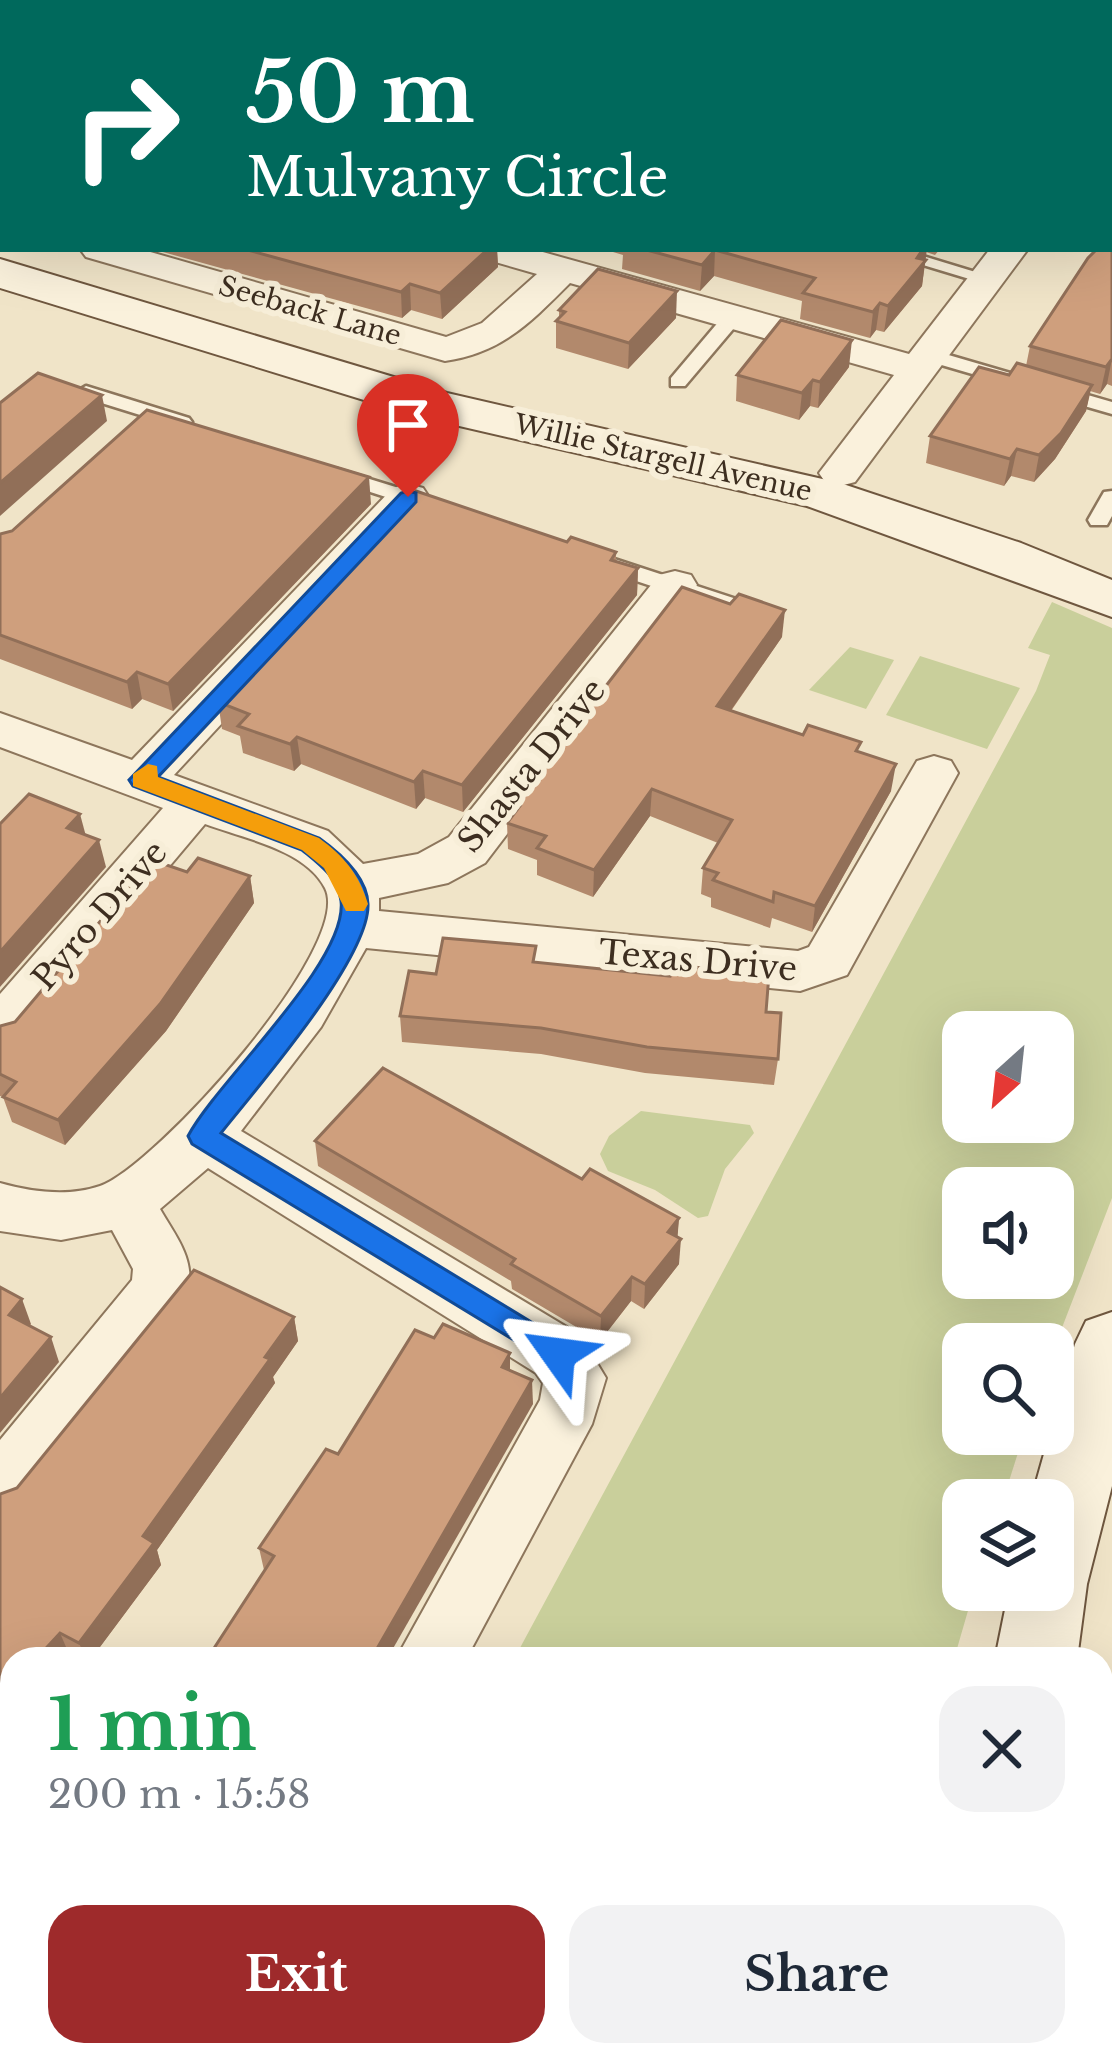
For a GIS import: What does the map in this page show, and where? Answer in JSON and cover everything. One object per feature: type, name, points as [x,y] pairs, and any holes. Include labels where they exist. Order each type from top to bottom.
[{"type":"street","name":"Seeback Lane","points":[[111,252],[446,367],[493,337],[563,268]]},
{"type":"street","points":[[502,252],[733,317],[923,362]]},
{"type":"street","points":[[846,465],[998,263]]},
{"type":"street","name":"Willie Stargell Avenue","points":[[0,273],[434,405],[845,501],[1002,555],[1112,600]]},
{"type":"street","points":[[113,443],[148,412]]},
{"type":"street","points":[[141,780],[429,505]]},
{"type":"street","name":"Shasta Drive","points":[[350,906],[467,850],[675,585]]},
{"type":"street","points":[[0,729],[310,844],[333,861],[350,906],[291,1025],[202,1136],[156,1182],[89,1213],[52,1219],[0,1207]]},
{"type":"street","name":"Texas Drive","points":[[350,906],[800,971],[817,969],[828,961],[934,773]]},
{"type":"street","name":"Pyro Drive","points":[[0,1030],[197,801]]},
{"type":"street","points":[[202,1136],[558,1354],[575,1378],[570,1405],[437,1647]]},
{"type":"street","points":[[0,1488],[161,1288],[163,1268],[124,1200]]},
{"type":"street","points":[[1074,1482],[1112,1344]]},
{"type":"street","points":[[1038,1647],[1045,1611]]},
{"type":"lane","points":[[904,252],[998,263]]},
{"type":"lane","points":[[678,382],[733,317]]},
{"type":"lane","points":[[923,362],[1112,407]]},
{"type":"lane","points":[[86,392],[206,430]]},
{"type":"lane","points":[[333,473],[429,505]]},
{"type":"lane","points":[[1099,520],[1112,496]]},
{"type":"lane","points":[[594,559],[766,616]]},
{"type":"green space","points":[[1052,602],[1112,628],[1112,1198],[1074,1297],[1074,1167],[942,1167],[942,1299],[1073,1299],[1064,1323],[942,1323],[942,1455],[1017,1455],[1010,1479],[942,1479],[942,1611],[968,1611],[957,1647],[520,1647],[1036,691],[1050,655],[1028,648]]},
{"type":"green space","points":[[850,647],[894,660],[866,709],[809,690]]},
{"type":"green space","points":[[920,656],[1020,688],[987,749],[886,715]]},
{"type":"green space","points":[[641,1111],[750,1125],[754,1133],[725,1169],[708,1216],[698,1218],[655,1190],[608,1171],[600,1154],[609,1136]]},
{"type":"building","points":[[255,252],[485,252],[440,293],[410,284],[401,292]]},
{"type":"building","points":[[654,252],[713,252],[702,265]]},
{"type":"building","points":[[722,252],[921,252],[917,258],[926,260],[888,306],[880,303],[873,312],[803,293],[815,278]]},
{"type":"building","points":[[1094,252],[1112,252],[1112,359],[1106,367],[1030,346]]},
{"type":"building","points":[[598,269],[677,291],[629,343],[556,321],[565,312],[559,310]]},
{"type":"building","points":[[781,320],[852,340],[820,382],[813,380],[802,393],[737,375]]},
{"type":"building","points":[[1017,363],[1092,385],[1061,433],[1039,455],[1017,449],[1010,459],[930,436],[979,367],[1009,375]]},
{"type":"building","points":[[38,373],[102,395],[0,483],[0,403]]},
{"type":"building","points":[[147,410],[369,477],[168,684],[137,672],[127,682],[0,635],[0,534],[12,531]]},
{"type":"building","points":[[416,491],[567,542],[571,537],[616,552],[611,560],[638,568],[462,785],[423,771],[414,782],[297,737],[290,744],[238,726],[249,714],[218,702]]},
{"type":"building","points":[[682,587],[730,604],[739,594],[785,610],[717,706],[803,735],[808,725],[861,742],[856,751],[896,764],[815,906],[774,892],[773,902],[713,880],[718,873],[703,868],[732,820],[652,789],[594,870],[537,848],[546,836],[507,823],[520,806],[515,804]]},
{"type":"building","points":[[29,794],[80,814],[67,828],[99,840],[0,952],[0,824]]},
{"type":"building","points":[[198,858],[250,876],[160,1004],[58,1120],[3,1097],[16,1082],[0,1074],[0,1026],[15,1022],[152,860],[187,872]]},
{"type":"building","points":[[443,938],[536,946],[533,962],[670,976],[672,965],[769,974],[766,1012],[781,1013],[778,1059],[647,1047],[541,1028],[400,1016],[409,971],[436,974]]},
{"type":"building","points":[[383,1068],[582,1179],[590,1169],[679,1218],[668,1232],[681,1239],[645,1284],[632,1277],[601,1316],[511,1264],[515,1259],[315,1141]]},
{"type":"building","points":[[194,1270],[294,1317],[265,1357],[270,1359],[143,1536],[154,1543],[79,1643],[60,1633],[47,1647],[0,1647],[0,1494],[17,1488]]},
{"type":"building","points":[[0,1287],[22,1299],[9,1315],[51,1337],[0,1398]]},
{"type":"building","points":[[443,1324],[510,1353],[502,1367],[532,1380],[378,1647],[215,1647],[274,1556],[259,1548],[326,1449],[338,1454],[415,1330],[434,1338]]},
{"type":"slow traffic","points":[[148,772],[141,780],[310,844],[333,861],[350,885],[355,904]]},
{"type":"route","points":[[408,497],[141,780],[310,844],[333,861],[350,885],[355,905],[350,927],[323,977],[291,1025],[202,1136],[558,1354]]}]
